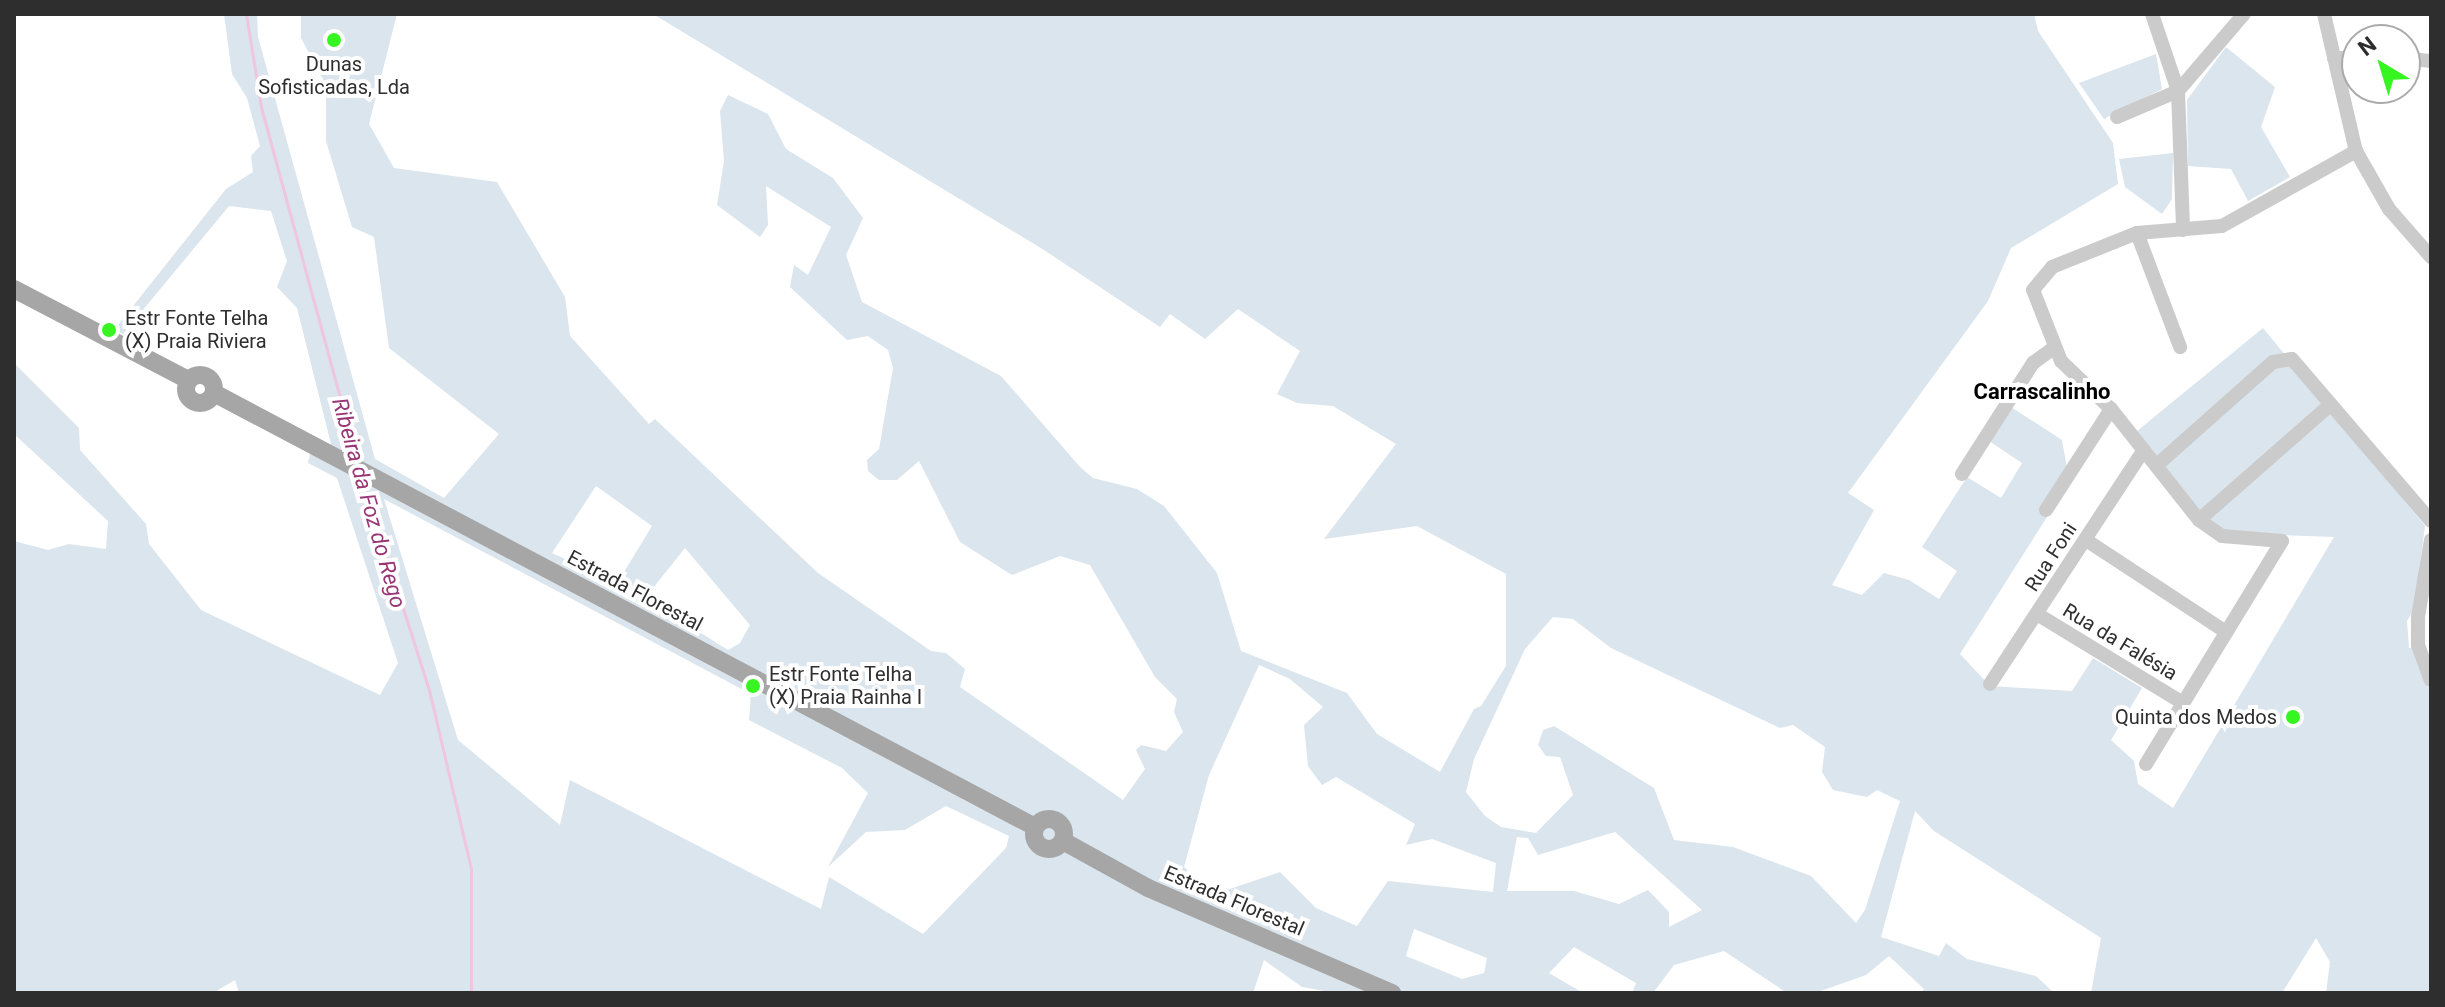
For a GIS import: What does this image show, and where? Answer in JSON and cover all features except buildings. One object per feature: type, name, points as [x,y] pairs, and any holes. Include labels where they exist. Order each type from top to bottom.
[{"type":"main road","name":"Estrada Florestal","points":[[14,289],[188,380],[205,375],[214,393],[1035,827],[1039,845],[1056,848],[1063,841],[1148,888],[1392,993]]},
{"type":"street","points":[[2152,14],[2178,91],[2183,230]]},
{"type":"street","points":[[2117,117],[2178,91],[2244,14]]},
{"type":"street","points":[[2324,14],[2356,151],[2389,209],[2431,257]]},
{"type":"street","points":[[2334,58],[2341,58]]},
{"type":"street","points":[[2146,764],[2282,541],[2222,536],[2199,520],[2111,409],[2052,349],[2034,299],[2036,281],[2062,263],[2137,233],[2222,226],[2356,151]]},
{"type":"street","points":[[2137,233],[2180,347]]},
{"type":"street","points":[[1962,474],[2033,363],[2052,349]]},
{"type":"street","points":[[2157,465],[2273,362],[2292,359],[2431,521]]},
{"type":"street","points":[[2199,520],[2330,405]]},
{"type":"street","points":[[2046,510],[2111,409]]},
{"type":"street","name":"Rua Foni","points":[[1990,684],[2144,450]]},
{"type":"street","points":[[2086,540],[2226,632]]},
{"type":"street","points":[[2431,540],[2418,617],[2418,645],[2431,680]]},
{"type":"street","name":"Rua da Falésia","points":[[2037,614],[2183,703]]},
{"type":"shaded area","points":[[224,14],[257,14],[258,37],[375,459],[444,498],[499,434],[389,348],[374,237],[352,227],[326,141],[326,85],[301,38],[301,14],[397,14],[369,124],[394,168],[497,182],[565,297],[570,336],[649,424],[655,419],[818,573],[931,651],[946,653],[965,669],[960,687],[1123,800],[1145,769],[1136,750],[1141,745],[1166,751],[1183,732],[1174,712],[1177,699],[1155,677],[1090,565],[1060,556],[1012,575],[960,542],[919,461],[897,480],[879,480],[868,471],[867,460],[879,449],[893,368],[888,350],[868,336],[847,340],[790,287],[794,265],[808,275],[831,227],[766,186],[768,225],[760,237],[717,205],[724,161],[720,111],[728,95],[768,114],[786,149],[833,178],[863,218],[846,255],[862,302],[1001,376],[1093,478],[1137,489],[1164,506],[1217,573],[1241,651],[1347,693],[1377,734],[1440,772],[1474,709],[1481,706],[1506,666],[1506,574],[1417,526],[1324,539],[1396,444],[1333,406],[1297,403],[1277,394],[1300,351],[1238,309],[1205,339],[1170,314],[1160,327],[1044,250],[653,14],[2034,14],[2038,31],[2113,143],[2118,184],[2011,248],[1988,301],[1848,493],[1874,510],[1832,585],[1862,595],[1884,573],[1909,580],[1939,599],[1957,571],[1922,547],[1967,477],[2001,498],[2022,463],[1989,441],[2011,407],[2062,440],[2067,468],[2041,508],[2047,517],[1960,654],[1990,686],[2072,691],[2093,658],[2142,688],[2111,740],[2134,761],[2138,784],[2173,808],[2334,537],[2227,533],[2214,528],[2137,431],[2263,328],[2425,526],[2414,609],[2407,621],[2409,648],[2415,648],[2431,692],[2431,993],[2326,993],[2330,962],[2316,938],[2282,993],[2091,993],[2101,938],[1934,831],[1915,811],[1881,937],[1939,956],[1946,943],[1967,959],[2036,976],[2054,993],[1921,993],[1924,989],[1889,956],[1866,975],[1815,993],[1787,993],[1724,951],[1674,965],[1653,993],[1632,993],[1636,983],[1574,947],[1549,973],[1583,993],[1336,993],[1302,987],[1264,960],[1253,993],[239,993],[235,980],[213,993],[14,993],[14,541],[48,550],[69,544],[106,549],[108,521],[14,434],[14,363],[79,428],[80,450],[146,524],[149,544],[201,610],[380,695],[398,663],[337,478],[308,463],[312,444],[332,454],[331,444],[297,308],[277,287],[287,261],[271,211],[229,206],[123,334],[114,330],[226,189],[253,172],[251,156],[260,146],[247,98],[232,74]],"holes":[[[596,486],[652,526],[613,590],[591,580],[587,569],[552,553]],[[384,499],[751,694],[749,720],[842,768],[868,793],[828,867],[866,832],[905,830],[946,806],[1009,836],[1006,848],[923,934],[829,877],[821,909],[570,780],[560,825],[458,740]],[[685,548],[750,625],[740,643],[728,650],[645,598]],[[1553,617],[1573,619],[1611,648],[1780,728],[1793,725],[1825,747],[1822,772],[1833,790],[1867,797],[1877,790],[1900,801],[1865,910],[1856,923],[1811,876],[1733,847],[1674,840],[1654,788],[1554,726],[1543,730],[1538,745],[1546,756],[1560,757],[1573,795],[1536,833],[1501,827],[1485,816],[1466,792],[1474,759],[1525,649]],[[1259,665],[1290,679],[1323,707],[1304,725],[1308,766],[1322,785],[1336,777],[1415,824],[1406,845],[1432,839],[1496,863],[1493,892],[1388,881],[1357,926],[1316,908],[1280,872],[1218,893],[1184,867],[1209,775]],[[1615,832],[1702,910],[1669,927],[1669,912],[1648,890],[1619,904],[1574,891],[1507,891],[1517,837],[1528,838],[1538,855]],[[1414,929],[1487,958],[1484,973],[1462,979],[1406,956]]]},
{"type":"shaded area","points":[[2226,47],[2275,87],[2261,127],[2290,177],[2248,201],[2231,169],[2188,166],[2187,100]]},
{"type":"shaded area","points":[[2156,54],[2162,89],[2104,119],[2079,83]]},
{"type":"shaded area","points":[[2173,153],[2172,199],[2162,214],[2125,187],[2119,159]]},
{"type":"waterway","name":"Ribeira da Foz do Rego","points":[[246,14],[261,107],[357,460]]},
{"type":"waterway","name":"Ribeira da Foz do Rego","points":[[362,479],[430,694],[471,869],[471,993]]},
{"type":"place","name":"Dunas Sofisticadas, Lda","points":[[334,40]]},
{"type":"place","name":"Estr Fonte Telha (X) Praia Riviera","points":[[109,330]]},
{"type":"place","name":"Estr Fonte Telha (X) Praia Rainha I","points":[[753,686]]},
{"type":"place","name":"Quinta dos Medos","points":[[2293,717]]},
{"type":"district","name":"Carrascalinho","points":[[2042,392]]}]
